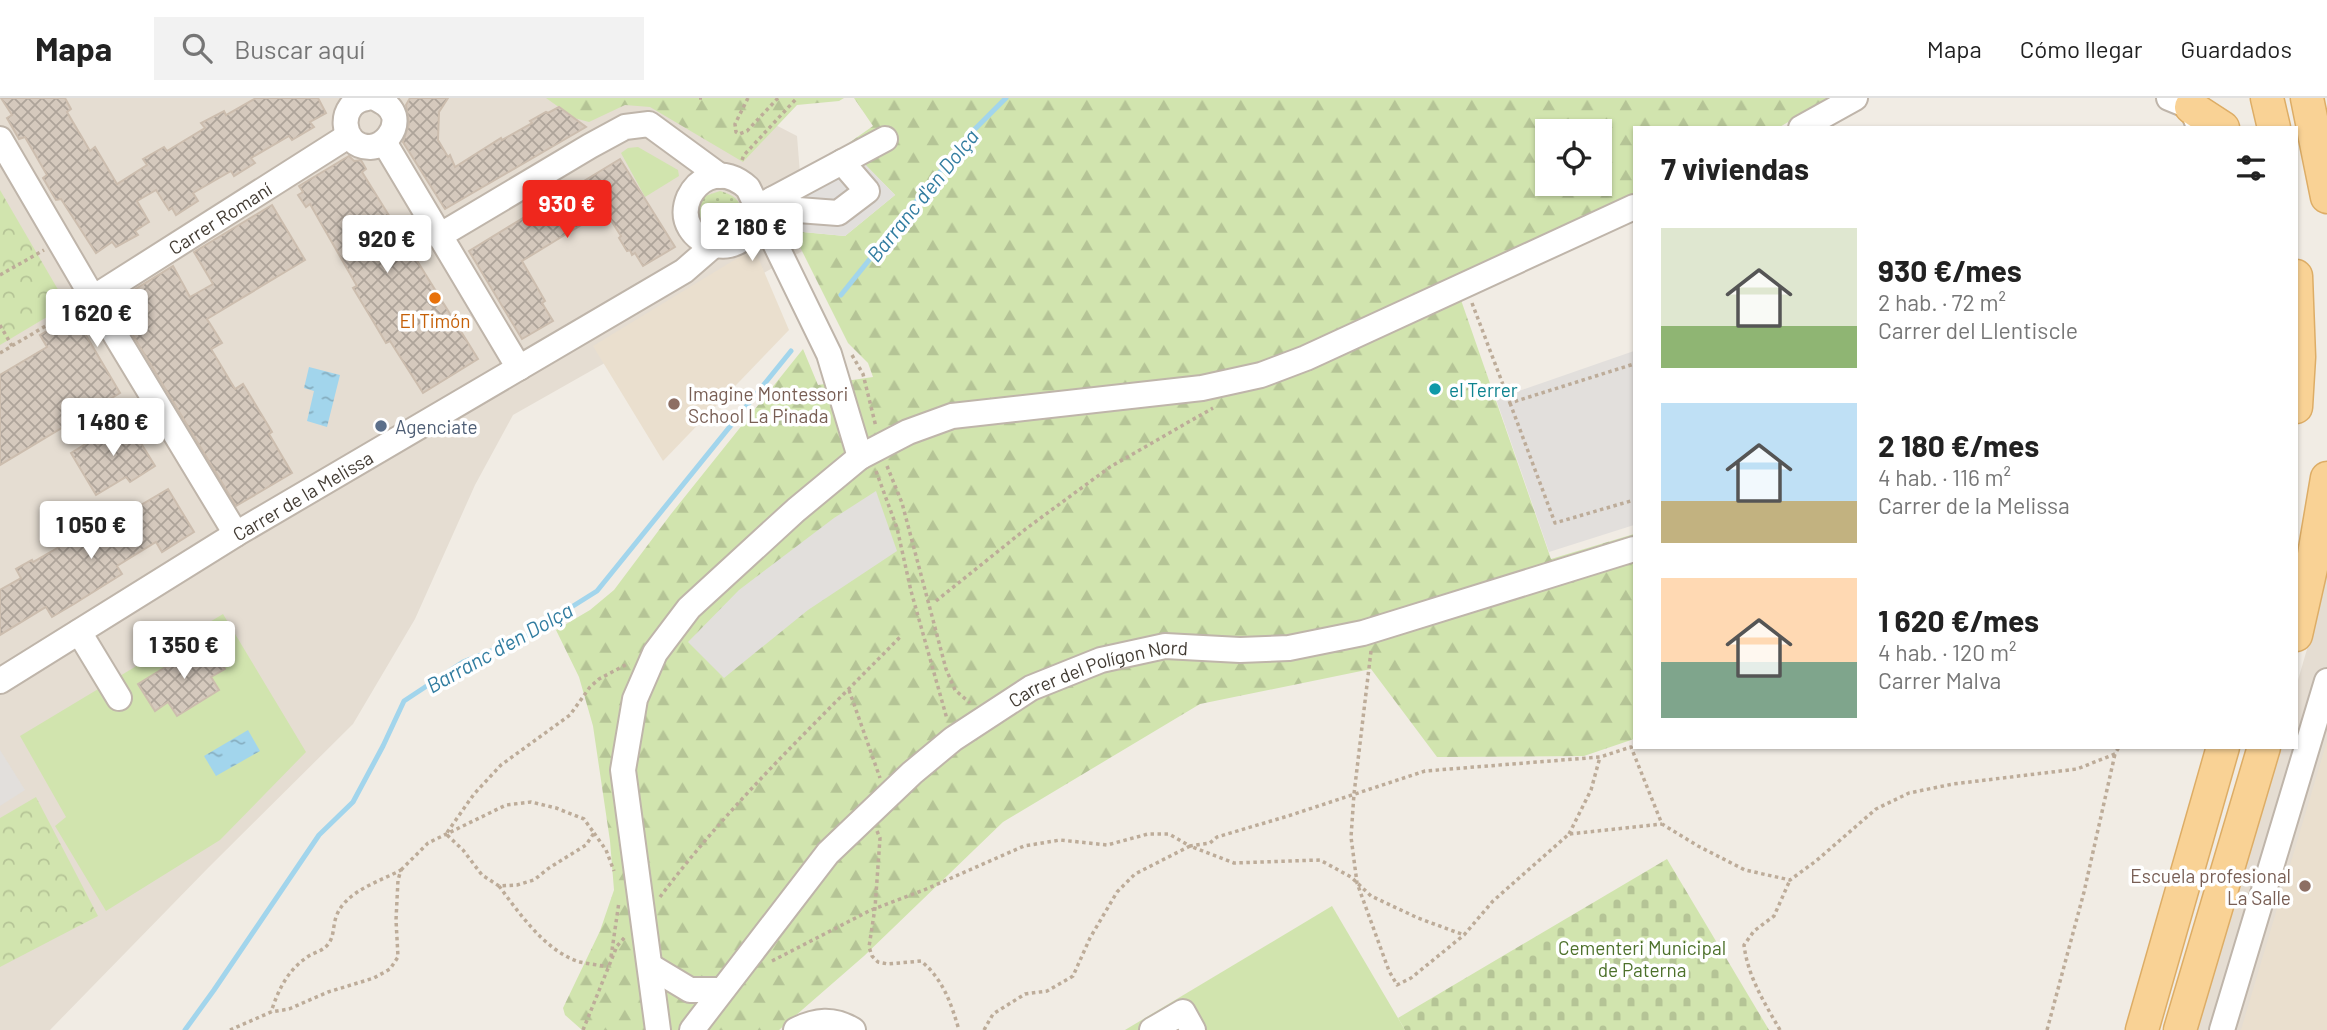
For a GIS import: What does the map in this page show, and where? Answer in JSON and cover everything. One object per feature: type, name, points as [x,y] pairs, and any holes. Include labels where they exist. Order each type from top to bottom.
[{"type":"main road","points":[[2187,111],[2223,98]]},
{"type":"main road","points":[[2267,98],[2274,126]]},
{"type":"main road","points":[[2307,98],[2327,197]]},
{"type":"main road","points":[[2187,111],[2220,126]]},
{"type":"main road","points":[[2298,330],[2298,374]]},
{"type":"main road","points":[[2298,626],[2327,478]]},
{"type":"main road","points":[[2142,1030],[2222,749]]},
{"type":"main road","points":[[2180,1030],[2263,749]]},
{"type":"street","points":[[1809,126],[1829,121],[1855,98]]},
{"type":"street","points":[[372,99],[394,116],[393,130],[384,142],[372,147],[359,145],[348,136],[345,115],[351,106],[372,99]]},
{"type":"street","points":[[439,236],[625,127],[649,124],[730,172],[754,197],[764,203],[798,210],[838,213],[867,191],[842,162]]},
{"type":"street","name":"Carrer Romaní","points":[[93,298],[348,136]]},
{"type":"street","points":[[0,139],[236,534]]},
{"type":"street","points":[[730,172],[708,178],[699,184],[691,192],[687,203],[689,225],[704,242],[714,246],[733,244],[747,234],[764,203],[885,139]]},
{"type":"street","points":[[384,142],[519,368]]},
{"type":"street","points":[[764,203],[780,253],[829,355],[870,452]]},
{"type":"street","points":[[658,1030],[650,966],[651,906],[623,770],[635,699],[655,653],[689,608],[732,582],[796,510],[870,452],[908,432],[952,416],[1202,388],[1261,375],[1306,358],[1633,207]]},
{"type":"street","points":[[747,234],[780,253]]},
{"type":"street","name":"Carrer de la Melissa","points":[[0,681],[236,534],[684,271],[714,246]]},
{"type":"street","name":"Carrer del Polígon Nord","points":[[692,1030],[828,853],[953,739],[1031,688],[1101,660],[1165,646],[1240,650],[1289,648],[1363,633],[1633,549]]},
{"type":"street","points":[[79,632],[119,698]]},
{"type":"street","points":[[2222,1030],[2327,681]]},
{"type":"street","points":[[650,966],[690,990],[722,990]]},
{"type":"street","points":[[1152,1030],[1183,1012],[1194,1030]]},
{"type":"street","points":[[796,1030],[814,1021],[834,1021],[853,1030]]},
{"type":"path","points":[[748,98],[735,124],[739,134],[747,131],[778,98]]},
{"type":"path","points":[[730,172],[797,98]]},
{"type":"path","points":[[0,275],[60,242]]},
{"type":"path","points":[[1465,285],[1555,523],[1633,500]]},
{"type":"path","points":[[0,353],[93,298]]},
{"type":"path","points":[[0,325],[12,346]]},
{"type":"path","points":[[1510,403],[1633,364]]},
{"type":"path","points":[[936,601],[1027,528],[1110,467],[1219,404],[1232,381]]},
{"type":"path","points":[[870,452],[902,503],[946,669],[956,690],[972,705],[990,715]]},
{"type":"path","points":[[870,452],[897,528],[911,591],[953,739]]},
{"type":"path","points":[[583,1030],[617,946],[687,861],[902,635]]},
{"type":"path","points":[[1371,649],[1351,837],[1357,883],[1389,971],[1397,985],[1411,978],[1464,935],[1493,901],[1569,834],[1591,790],[1600,757]]},
{"type":"path","points":[[446,834],[474,794],[502,765],[570,715],[598,679],[621,666],[655,653]]},
{"type":"path","points":[[849,689],[867,746],[879,805],[880,838],[869,947],[872,957],[878,962],[888,964],[921,961],[932,969],[949,996],[958,1030]]},
{"type":"path","points":[[984,1030],[993,1014],[1026,994],[1047,991],[1073,976],[1090,938],[1116,892],[1135,874],[1190,846],[1210,843],[1217,837],[1425,771],[1600,757],[1631,747],[1662,824],[1745,870],[1790,880]]},
{"type":"path","points":[[2047,1030],[2084,892],[2118,749]]},
{"type":"path","points":[[1780,1030],[1754,985],[1746,962],[1744,945],[1754,931],[1774,916],[1790,880],[1877,808],[1909,793],[1953,784],[2077,769],[2115,754]]},
{"type":"path","points":[[271,1012],[285,979],[293,968],[330,942],[336,917],[342,906],[369,886],[401,870],[428,843],[506,805],[531,802],[584,819],[606,850],[615,873]]},
{"type":"path","points":[[1569,834],[1662,824]]},
{"type":"path","points":[[499,886],[534,880],[549,867],[586,845],[594,833]]},
{"type":"path","points":[[446,834],[463,850],[482,875],[499,886],[533,930],[551,946],[578,961],[609,967]]},
{"type":"path","points":[[770,962],[875,908],[924,890],[1024,846],[1060,840],[1107,845],[1148,834],[1169,834],[1190,846],[1234,863],[1320,860],[1350,877],[1371,896],[1418,918],[1464,935]]},
{"type":"path","points":[[230,1030],[271,1012],[289,1009],[328,992],[374,978],[390,969],[398,957],[396,920],[401,870]]},
{"type":"path","points":[[609,967],[619,895]]},
{"type":"shaded area","points":[[0,98],[723,98],[797,136],[806,249],[513,415],[475,485],[415,619],[353,724],[50,1030],[0,1030]]},
{"type":"shaded area","points":[[846,145],[895,195],[845,236],[792,231],[776,206],[839,170],[829,153]]},
{"type":"shaded area","name":"Imagine Montessori School La Pinada","points":[[754,248],[789,330],[663,461],[593,346]]},
{"type":"shaded area","points":[[1633,351],[1633,525],[1549,552],[1496,399]]},
{"type":"shaded area","points":[[876,491],[897,551],[808,610],[724,678],[688,642],[739,590],[834,518]]},
{"type":"shaded area","points":[[2327,565],[2327,1030],[2197,1030],[2278,749],[2298,749],[2298,680],[2323,594]]},
{"type":"shaded area","name":"Escuela profesional La Salle","points":[[2327,741],[2327,1030],[2241,1030]]},
{"type":"shaded area","points":[[0,750],[25,790],[0,806]]},
{"type":"green space","points":[[546,98],[844,98],[839,101],[797,105],[743,162],[650,107],[625,105],[589,122],[574,118]]},
{"type":"green space","points":[[854,98],[1829,98],[1781,126],[1633,126],[1633,198],[1453,277],[1551,559],[1633,534],[1633,739],[1584,756],[1437,757],[1371,669],[1200,704],[1003,822],[864,956],[779,1030],[582,1030],[565,1015],[563,1008],[600,931],[614,890],[610,841],[593,726],[579,677],[556,630],[590,610],[614,590],[803,349],[818,385],[873,377],[868,363],[848,343],[792,231],[845,236],[895,195],[846,145],[873,126]]},
{"type":"green space","points":[[638,147],[678,170],[679,176],[645,197],[621,153],[628,148]]},
{"type":"green space","points":[[0,190],[67,305],[0,345]]},
{"type":"green space","points":[[720,191],[735,198],[741,209],[739,222],[730,235],[702,230],[697,208],[705,196]]},
{"type":"green space","points":[[223,614],[306,752],[220,840],[106,911],[55,826],[66,817],[20,736]]},
{"type":"green space","points":[[36,797],[98,916],[0,967],[0,818]]},
{"type":"green space","name":"Cementeri Municipal de Paterna","points":[[1667,859],[1769,1030],[1405,1030],[1398,1018]]},
{"type":"green space","points":[[1332,906],[1405,1030],[1125,1030]]},
{"type":"water","points":[[309,367],[340,375],[327,427],[307,421],[314,391],[304,388]]},
{"type":"water","points":[[248,730],[260,751],[216,776],[204,756]]},
{"type":"building","points":[[1,98],[65,98],[71,109],[67,112],[90,151],[95,147],[117,184],[147,165],[143,159],[164,147],[167,151],[205,128],[201,123],[224,111],[226,115],[256,98],[318,98],[326,113],[310,122],[314,127],[292,140],[289,136],[251,158],[255,163],[234,176],[231,171],[193,193],[198,201],[176,215],[172,208],[169,210],[156,190],[137,201],[149,222],[135,231],[138,235],[116,247],[112,242],[96,253],[61,199],[56,200],[43,178],[47,175],[25,137],[19,139],[7,118],[12,115]]},
{"type":"building","points":[[410,98],[448,98],[439,112],[438,140],[448,157],[450,155],[455,167],[501,138],[502,140],[532,123],[530,121],[559,107],[586,127],[445,209],[403,142],[409,124],[406,105]]},
{"type":"building","points":[[349,156],[354,161],[361,160],[366,169],[362,172],[478,359],[423,393],[390,341],[386,343],[353,288],[357,286],[310,204],[306,207],[298,195],[303,192],[299,186]]},
{"type":"building","points":[[620,159],[675,247],[643,266],[635,253],[632,255],[630,250],[627,251],[605,211],[563,236],[522,261],[553,321],[522,339],[469,251]]},
{"type":"building","points":[[272,205],[305,260],[207,319],[222,343],[211,349],[235,389],[243,384],[272,432],[269,434],[292,473],[236,506],[131,332],[133,331],[116,301],[173,266],[190,297],[213,284],[194,252]]},
{"type":"building","points":[[74,315],[120,393],[0,465],[0,375],[47,347],[40,335]]},
{"type":"building","points":[[126,419],[155,466],[130,482],[126,477],[96,495],[71,453]]},
{"type":"building","points":[[168,489],[194,532],[162,552],[156,542],[117,566],[122,574],[74,604],[52,617],[46,607],[0,635],[0,590],[21,578],[16,569],[85,532],[98,521],[102,528]]},
{"type":"building","points":[[208,641],[225,669],[211,677],[219,690],[177,716],[168,702],[155,711],[138,684]]},
{"type":"waterway","name":"Barranc d'en Dolça","points":[[841,295],[972,132],[1006,98]]},
{"type":"waterway","name":"Barranc d'en Dolça","points":[[185,1030],[319,835],[353,802],[404,701],[463,662],[519,640],[597,591],[791,351]]},
{"type":"place","name":"El Timón","points":[[435,298]]},
{"type":"place","name":"el Terrer","points":[[1435,389]]},
{"type":"place","name":"Imagine Montessori School La Pinada","points":[[674,404]]},
{"type":"place","name":"Agenciate","points":[[381,426]]},
{"type":"place","name":"Escuela profesional La Salle","points":[[2305,886]]}]
